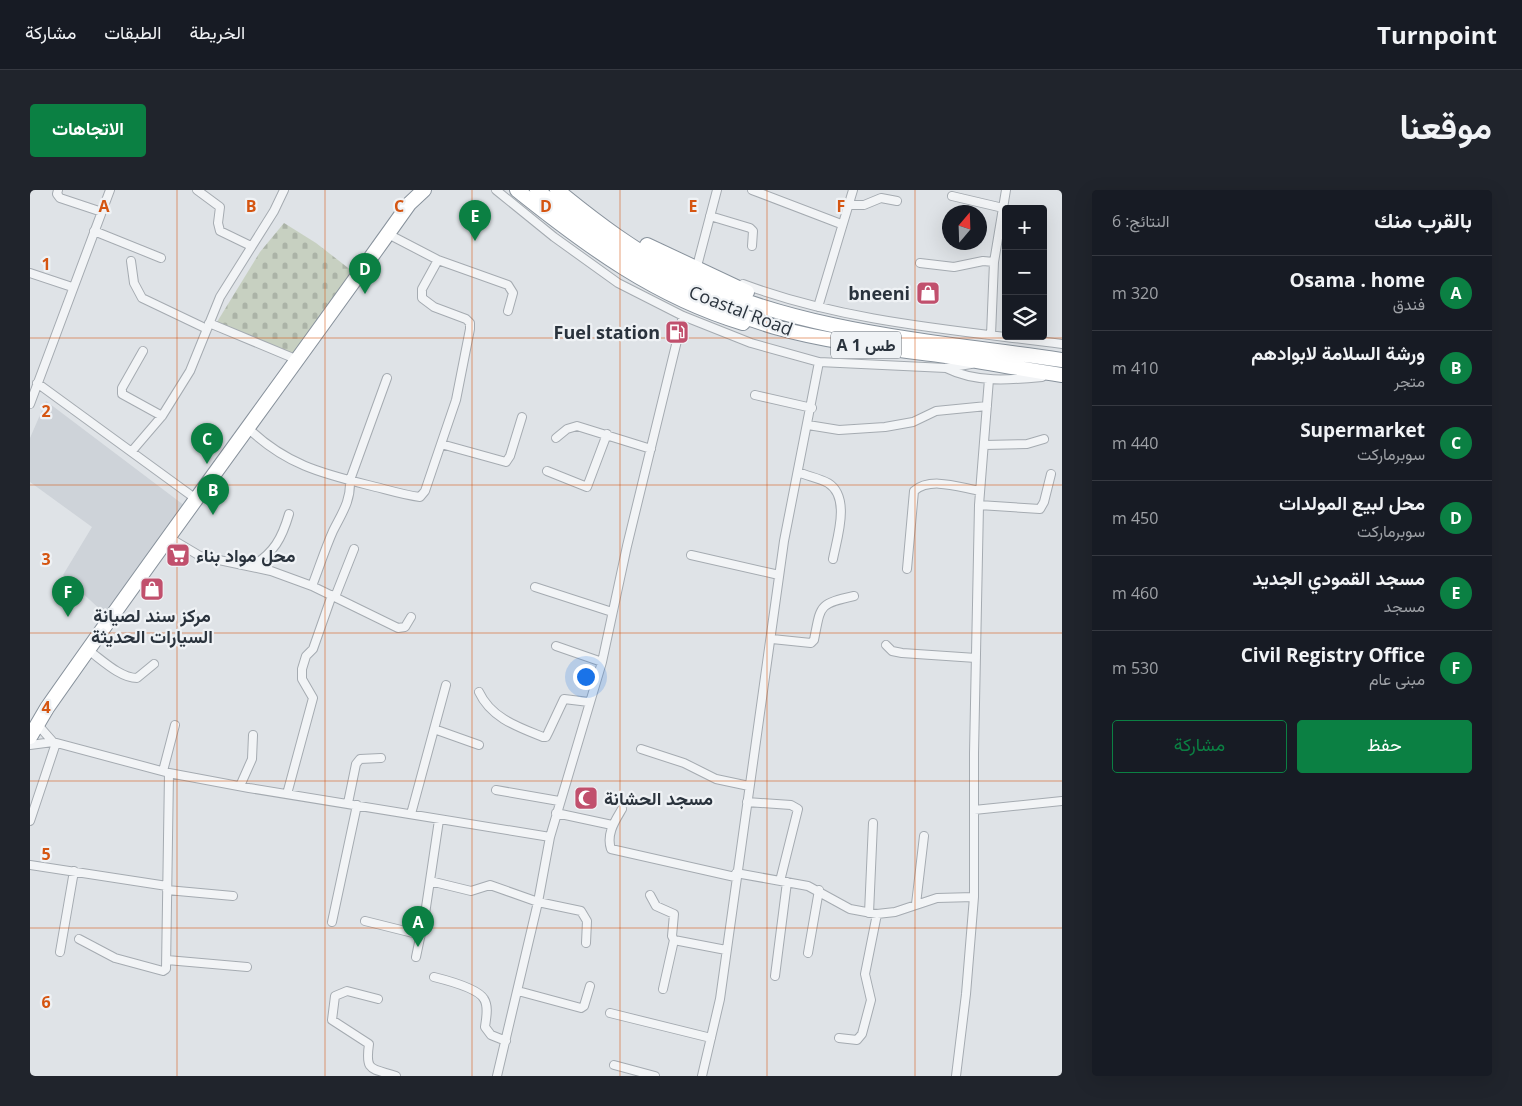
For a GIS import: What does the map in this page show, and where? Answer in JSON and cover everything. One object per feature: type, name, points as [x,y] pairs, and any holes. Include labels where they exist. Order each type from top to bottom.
[{"type":"highway","points":[[33,729],[168,537],[249,429],[388,234],[409,204],[416,190]]},
{"type":"highway","points":[[409,204],[424,190]]},
{"type":"highway","points":[[517,190],[593,250],[665,293],[720,316],[745,324],[774,326]]},
{"type":"highway","name":"Coastal Road","points":[[536,190],[615,250],[689,274],[774,326],[836,341],[1060,374]]},
{"type":"highway","name":"Coastal Road","points":[[557,190],[622,239],[742,300],[795,317],[834,326],[1062,360]]},
{"type":"highway","points":[[571,190],[640,241],[689,274]]},
{"type":"street","points":[[58,190],[57,194],[60,198],[102,212]]},
{"type":"street","points":[[30,404],[34,384],[110,190]]},
{"type":"street","points":[[198,190],[220,206],[218,223],[220,231],[251,246]]},
{"type":"street","points":[[132,451],[162,416],[190,371],[220,297],[274,211],[284,190]]},
{"type":"street","points":[[496,190],[599,270],[642,296],[683,316],[751,343],[819,362],[946,368],[986,362]]},
{"type":"street","points":[[717,190],[710,216],[689,274],[758,289],[818,307],[914,326],[1002,336]]},
{"type":"street","points":[[752,190],[841,224]]},
{"type":"street","points":[[818,307],[841,224],[853,190]]},
{"type":"street","points":[[1004,205],[1006,190]]},
{"type":"street","points":[[952,196],[1002,208]]},
{"type":"street","points":[[849,205],[864,205],[881,198],[897,201]]},
{"type":"street","points":[[991,335],[994,262],[1002,214]]},
{"type":"street","points":[[710,216],[750,228],[753,231],[752,246]]},
{"type":"street","points":[[94,231],[161,258]]},
{"type":"street","points":[[388,234],[438,260],[508,285],[514,293],[508,311]]},
{"type":"street","points":[[249,429],[267,446],[285,458],[318,473],[420,497],[425,491],[458,392],[470,329],[470,323],[466,319],[434,307],[422,298],[422,289],[438,260]]},
{"type":"street","points":[[131,261],[134,283],[142,298],[208,326],[298,360]]},
{"type":"street","points":[[920,263],[954,267],[983,261],[994,262]]},
{"type":"street","points":[[30,273],[72,287]]},
{"type":"street","points":[[497,1076],[538,902],[550,837],[559,801],[582,733],[589,702],[602,662],[612,612],[683,316]]},
{"type":"street","points":[[1038,340],[1062,344]]},
{"type":"street","points":[[143,352],[122,388],[122,394],[162,416]]},
{"type":"street","points":[[702,1076],[720,999],[736,875],[772,639],[779,575],[812,408],[819,362]]},
{"type":"street","points":[[946,368],[954,372],[989,379],[1020,379],[1060,374]]},
{"type":"street","points":[[312,586],[334,530],[348,503],[351,492],[350,480],[387,378]]},
{"type":"street","points":[[956,1076],[966,994],[974,898],[979,505],[989,379]]},
{"type":"street","points":[[34,384],[132,451],[196,499]]},
{"type":"street","points":[[755,395],[812,408]]},
{"type":"street","points":[[808,425],[840,430],[885,427],[913,422],[936,410],[987,406]]},
{"type":"street","points":[[441,444],[506,462],[510,456],[522,417]]},
{"type":"street","points":[[556,438],[566,429],[577,426],[651,449]]},
{"type":"street","points":[[547,471],[587,487],[607,434]]},
{"type":"street","points":[[984,445],[1027,444],[1044,440]]},
{"type":"street","points":[[798,472],[828,484],[838,497],[840,518],[834,559]]},
{"type":"street","points":[[979,505],[1040,509],[1044,502],[1051,474]]},
{"type":"street","points":[[907,569],[914,491],[921,486],[932,484],[980,491]]},
{"type":"street","points":[[252,566],[272,552],[279,543],[290,514]]},
{"type":"street","points":[[168,537],[200,556],[252,566],[312,586],[398,628],[405,627],[411,617]]},
{"type":"street","points":[[287,794],[313,698],[302,679],[302,669],[306,656],[313,650],[333,596],[354,548]]},
{"type":"street","points":[[691,555],[779,575]]},
{"type":"street","points":[[535,587],[612,612]]},
{"type":"street","points":[[772,639],[811,643],[814,640],[820,609],[824,605],[854,596]]},
{"type":"street","points":[[886,645],[892,651],[902,653],[976,658]]},
{"type":"street","points":[[556,646],[602,662]]},
{"type":"street","points":[[88,650],[114,668],[133,678],[137,678],[154,664]]},
{"type":"street","points":[[412,814],[446,685]]},
{"type":"street","points":[[479,692],[485,705],[515,726],[543,737],[548,733],[564,699],[589,702]]},
{"type":"street","points":[[79,939],[115,958],[163,971],[167,960],[166,772],[175,725]]},
{"type":"street","points":[[33,729],[54,743],[166,772],[439,820],[550,837]]},
{"type":"street","points":[[434,729],[479,745]]},
{"type":"street","points":[[240,786],[252,758],[253,735]]},
{"type":"street","points":[[30,745],[54,743]]},
{"type":"street","points":[[30,821],[54,743]]},
{"type":"street","points":[[641,749],[684,763],[716,779],[749,786]]},
{"type":"street","points":[[348,803],[356,764],[360,759],[381,758]]},
{"type":"street","points":[[496,790],[559,801]]},
{"type":"street","points":[[974,810],[1062,801]]},
{"type":"street","points":[[747,802],[791,805],[798,809],[783,881],[775,976]]},
{"type":"street","points":[[332,922],[357,805]]},
{"type":"street","points":[[622,809],[612,825],[609,843],[611,849],[617,851],[736,875],[783,881],[819,890],[850,909],[873,913],[895,912],[937,898],[974,898]]},
{"type":"street","points":[[556,813],[612,825]]},
{"type":"street","points":[[416,957],[439,820]]},
{"type":"street","points":[[839,1038],[858,1040],[867,1019],[871,1000],[866,974],[873,913],[873,823]]},
{"type":"street","points":[[916,904],[924,836]]},
{"type":"street","points":[[30,865],[167,888],[233,896]]},
{"type":"street","points":[[60,952],[74,871]]},
{"type":"street","points":[[430,881],[471,891],[490,885],[538,902],[583,912],[587,921],[586,943]]},
{"type":"street","points":[[808,953],[819,890]]},
{"type":"street","points":[[650,895],[656,906],[674,914],[672,936],[674,940],[663,989]]},
{"type":"street","points":[[365,921],[421,935]]},
{"type":"street","points":[[674,940],[726,950]]},
{"type":"street","points":[[167,960],[247,967]]},
{"type":"street","points":[[434,977],[453,982],[479,993],[487,1006],[485,1027],[491,1035],[506,1041]]},
{"type":"street","points":[[518,992],[581,1008],[584,1006],[590,986]]},
{"type":"street","points":[[378,999],[346,991],[335,996],[332,1020],[369,1044],[366,1061],[370,1067],[396,1076]]},
{"type":"street","points":[[610,1013],[711,1038]]},
{"type":"street","points":[[614,1065],[655,1076]]},
{"type":"shaded area","points":[[46,401],[185,506],[104,613],[63,575],[92,527],[30,482],[30,438]]},
{"type":"green space","points":[[284,223],[316,243],[356,274],[290,360],[217,322],[260,252]]},
{"type":"place","name":"مسجد القمودي الجديد","points":[[475,241]]},
{"type":"place","name":"bneeni","points":[[928,293]]},
{"type":"place","name":"محل لبيع المولدات","points":[[365,294]]},
{"type":"place","name":"Fuel station","points":[[677,332]]},
{"type":"place","name":"Supermarket","points":[[207,464]]},
{"type":"place","name":"ورشة السلامة لابوادهم","points":[[213,515]]},
{"type":"place","name":"محل مواد بناء","points":[[178,555]]},
{"type":"place","name":"مركز سند لصيانة السيارات الحديثة","points":[[152,589]]},
{"type":"place","name":"Civil Registry Office","points":[[68,617]]},
{"type":"place","name":"مسجد الحشانة","points":[[586,798]]},
{"type":"place","name":"Osama . home","points":[[418,947]]}]
